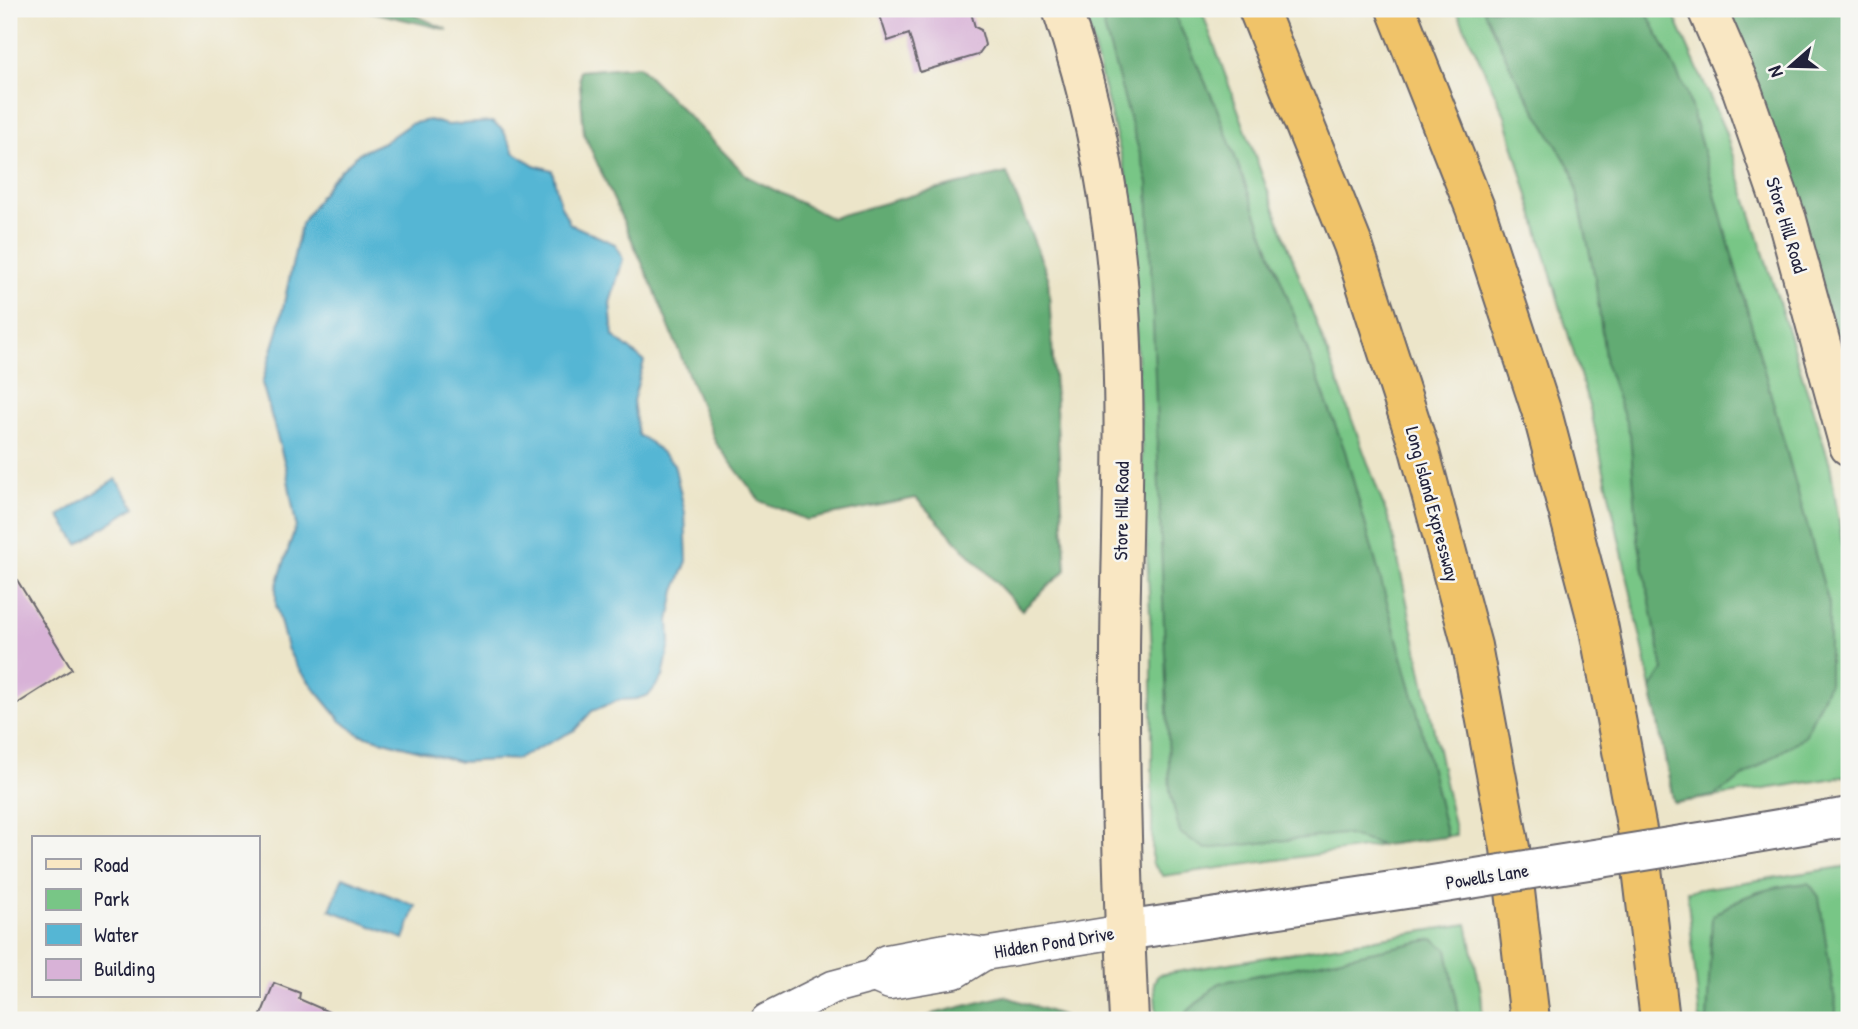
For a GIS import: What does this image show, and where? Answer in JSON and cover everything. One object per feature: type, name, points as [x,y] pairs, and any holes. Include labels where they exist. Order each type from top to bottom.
[{"type":"highway","name":"Long Island Expressway","points":[[1258,9],[1353,245],[1422,458],[1472,646],[1510,848],[1530,1020]]},
{"type":"highway","points":[[1396,9],[1475,208],[1543,416],[1598,624],[1638,835],[1660,1020]]},
{"type":"main road","name":"Store Hill Road","points":[[1062,9],[1082,75],[1103,166],[1114,236],[1119,295],[1122,359],[1120,654],[1124,931],[1129,1020]]},
{"type":"main road","name":"Store Hill Road","points":[[1707,9],[1742,90],[1787,220],[1849,446]]},
{"type":"street","name":"Powells Lane","points":[[1124,931],[1426,886],[1849,817]]},
{"type":"street","name":"Hidden Pond Drive","points":[[767,1020],[833,987],[874,976],[887,961],[951,950],[984,954],[1124,931]]},
{"type":"green space","points":[[360,9],[401,9],[448,30]]},
{"type":"green space","points":[[1084,9],[1201,9],[1391,526],[1456,835],[1163,876],[1152,863],[1152,652],[1128,183]]},
{"type":"green space","points":[[1099,9],[1172,9],[1216,106],[1345,451],[1418,714],[1447,837],[1382,845],[1343,834],[1206,849],[1180,833],[1170,792],[1148,183]]},
{"type":"green space","points":[[1456,9],[1671,9],[1725,131],[1830,464],[1849,586],[1849,776],[1674,803],[1592,416],[1504,113]]},
{"type":"green space","points":[[1483,9],[1645,9],[1687,93],[1829,604],[1829,683],[1805,736],[1714,796],[1674,803],[1651,688],[1663,670],[1638,539],[1630,434],[1606,365],[1595,278],[1573,173],[1514,74]]},
{"type":"green space","points":[[1707,9],[1849,9],[1849,446]]},
{"type":"green space","points":[[639,66],[748,177],[831,218],[1007,173],[1048,277],[1066,570],[1022,610],[916,498],[807,520],[760,501],[716,443],[653,287],[584,134],[579,71]]},
{"type":"green space","points":[[1849,866],[1849,1020],[1700,1020],[1687,891]]},
{"type":"green space","points":[[1809,883],[1819,897],[1836,1020],[1707,1020],[1712,917],[1734,902],[1757,892]]},
{"type":"green space","points":[[1467,924],[1481,992],[1483,1020],[1157,1020],[1154,982],[1158,975]]},
{"type":"green space","points":[[1433,939],[1447,949],[1460,1020],[1185,1020],[1187,1012],[1219,983]]},
{"type":"green space","points":[[1004,996],[1064,1016],[1066,1020],[924,1020],[933,1014]]},
{"type":"water","points":[[429,120],[447,125],[492,122],[503,130],[514,152],[534,165],[552,170],[560,204],[570,224],[615,244],[623,259],[610,303],[613,336],[644,361],[633,401],[638,435],[674,464],[685,513],[687,561],[675,591],[669,621],[670,643],[663,677],[649,695],[619,700],[592,711],[575,730],[517,759],[460,762],[359,734],[341,721],[297,667],[287,648],[276,605],[276,588],[296,525],[286,468],[262,383],[278,331],[301,224],[332,179],[359,153],[384,142],[410,124]]},
{"type":"water","points":[[116,479],[135,507],[78,544],[59,516]]},
{"type":"water","points":[[343,877],[416,906],[404,939],[330,910]]},
{"type":"building","points":[[878,9],[970,9],[975,27],[981,30],[985,45],[978,55],[920,72],[909,34],[888,41]]},
{"type":"building","points":[[9,567],[72,669],[9,709]]},
{"type":"building","points":[[274,983],[300,993],[299,999],[347,1020],[259,1020]]}]
